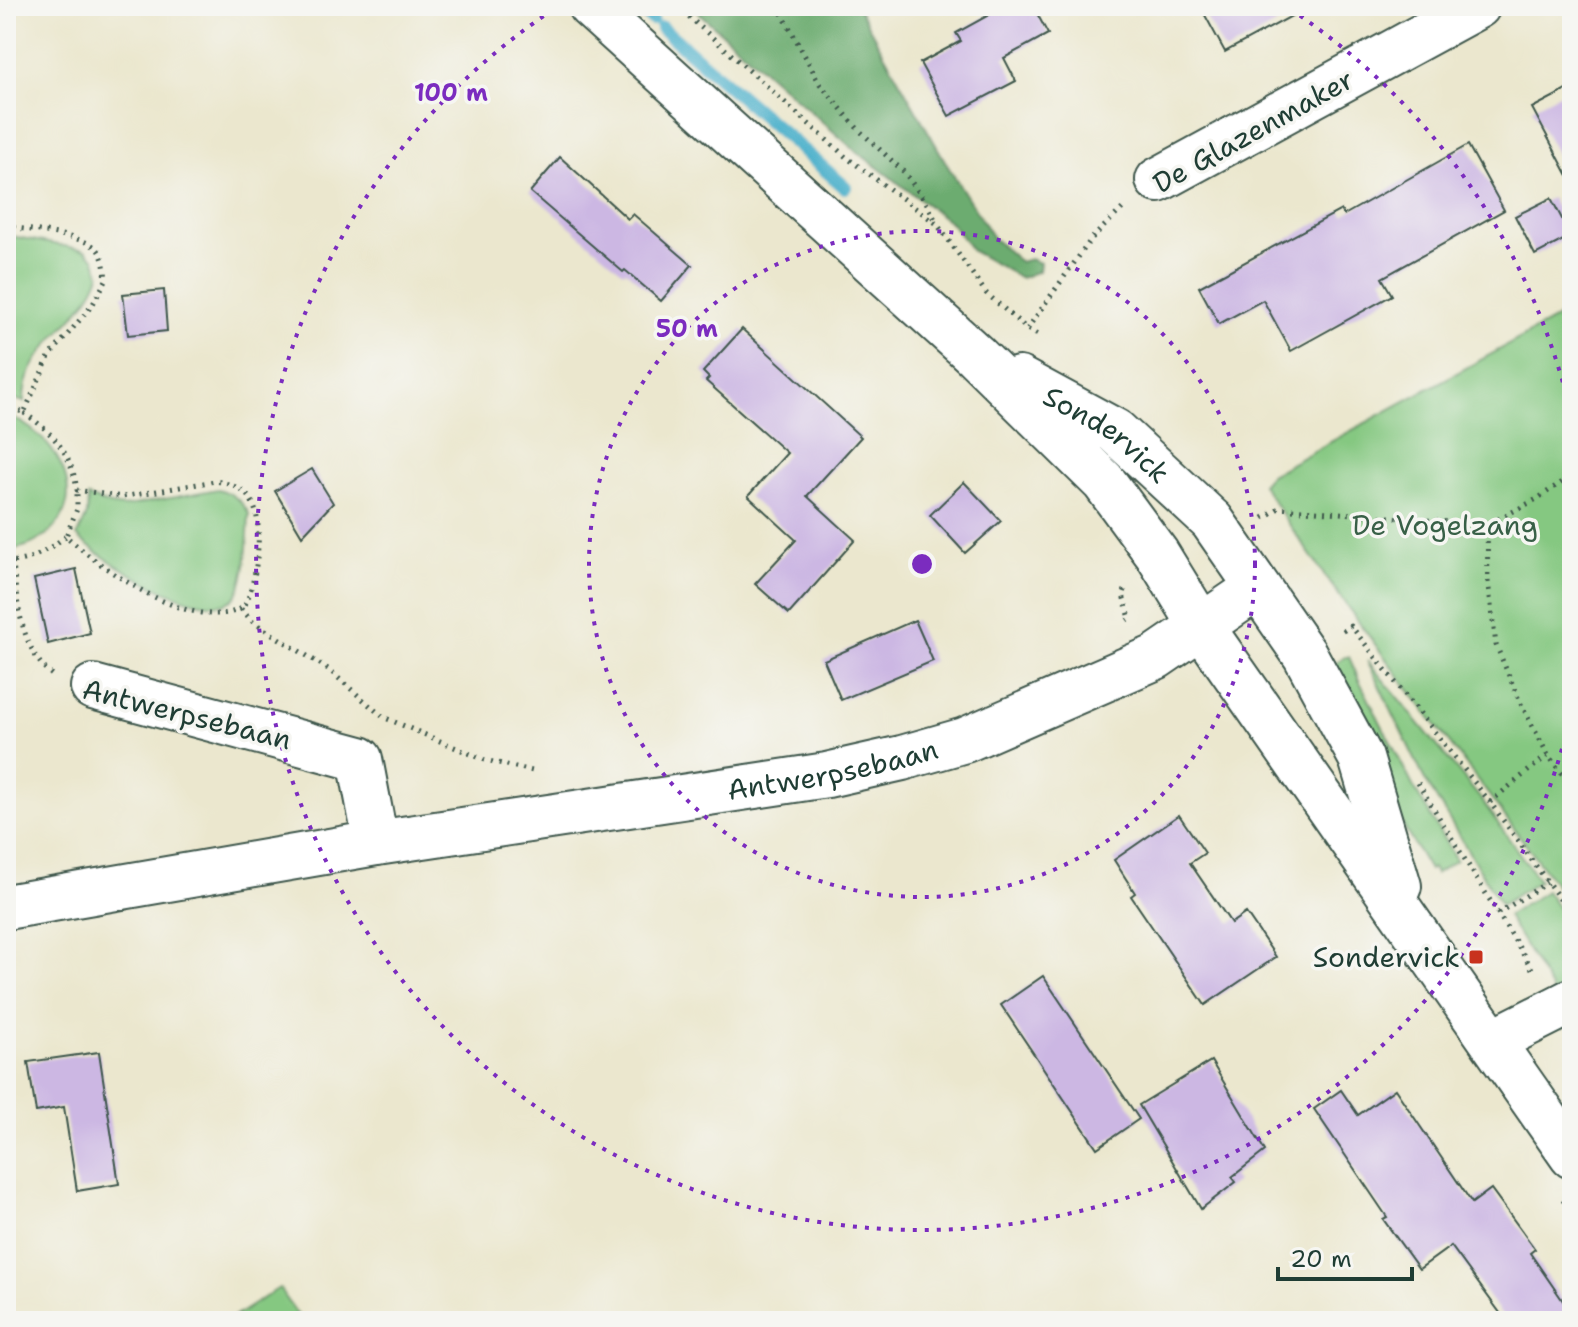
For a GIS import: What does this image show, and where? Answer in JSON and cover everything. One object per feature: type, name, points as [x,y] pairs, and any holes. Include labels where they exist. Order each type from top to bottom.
[{"type":"street","name":"Sondervick","points":[[590,6],[975,355],[1104,482],[1157,554],[1202,627],[1572,1156]]},
{"type":"street","name":"De Glazenmaker","points":[[1158,180],[1478,6]]},
{"type":"street","name":"Sondervick","points":[[975,355],[1115,431],[1212,521],[1305,655],[1361,758],[1410,921]]},
{"type":"street","name":"Antwerpsebaan","points":[[6,907],[376,843],[827,775],[902,758],[965,740],[1156,657],[1257,588]]},
{"type":"street","name":"Antwerpsebaan","points":[[93,687],[360,759],[376,843]]},
{"type":"street","points":[[1493,1041],[1560,1007]]},
{"type":"path","points":[[677,6],[846,157],[937,224],[926,202],[904,172],[859,130],[820,84],[778,6]]},
{"type":"path","name":"De Glazenmaker","points":[[1027,329],[1092,238],[1158,180]]},
{"type":"path","points":[[6,227],[81,240],[96,247],[102,258],[106,280],[93,304],[49,357],[24,413]]},
{"type":"path","points":[[6,405],[44,426],[64,448],[77,490],[77,509],[66,536],[112,573],[172,605],[219,614],[241,609],[252,592],[257,534],[257,516],[252,502],[243,492],[229,483],[215,481],[122,497],[77,490]]},
{"type":"path","points":[[1263,518],[1279,508],[1487,525],[1537,499],[1572,475]]},
{"type":"path","points":[[1487,525],[1488,581],[1496,645],[1520,702],[1548,755],[1572,787]]},
{"type":"path","name":"Antwerpsebaan","points":[[66,536],[41,552],[9,561],[28,640],[37,656],[58,679],[72,685],[93,687]]},
{"type":"path","points":[[1119,627],[1130,618],[1123,595],[1133,575],[1157,554]]},
{"type":"path","points":[[241,609],[253,622],[328,669],[383,717],[485,760],[540,772]]},
{"type":"path","points":[[1339,633],[1351,626],[1490,802],[1572,916]]},
{"type":"path","points":[[1490,802],[1548,755]]},
{"type":"path","points":[[1413,773],[1537,978],[1560,1007]]},
{"type":"path","points":[[1498,913],[1548,882]]},
{"type":"green space","points":[[691,6],[857,6],[949,168],[993,238],[1020,262],[1030,259],[1040,263],[1039,271],[1021,278],[972,251],[951,223],[852,148]]},
{"type":"green space","points":[[6,235],[85,250],[94,258],[100,274],[83,305],[33,366],[26,383],[24,402],[6,396]]},
{"type":"green space","name":"De Vogelzang","points":[[1572,310],[1572,907],[1375,645],[1262,484],[1270,475]]},
{"type":"green space","points":[[6,415],[23,423],[52,450],[62,467],[67,485],[67,503],[60,520],[46,535],[27,546],[6,549]]},
{"type":"green space","points":[[218,489],[236,498],[249,514],[246,559],[238,593],[233,599],[219,604],[199,603],[152,585],[106,559],[77,536],[87,515],[88,497],[123,507]]},
{"type":"green space","points":[[1349,657],[1413,786],[1456,860],[1435,874],[1432,868],[1429,870],[1406,831],[1328,669]]},
{"type":"green space","points":[[1367,660],[1480,798],[1539,881],[1501,905],[1424,778]]},
{"type":"green space","points":[[1546,891],[1572,928],[1572,984],[1554,994],[1507,916]]},
{"type":"green space","points":[[279,1288],[302,1321],[228,1321]]},
{"type":"building","points":[[1005,6],[1033,6],[1048,34],[1004,58],[1016,81],[949,116],[920,63],[961,41],[956,33]]},
{"type":"building","points":[[1200,6],[1310,6],[1225,52]]},
{"type":"building","points":[[1572,87],[1572,183],[1532,108]]},
{"type":"building","points":[[1468,145],[1504,210],[1382,278],[1392,295],[1291,351],[1263,300],[1219,324],[1199,287],[1341,210],[1344,215]]},
{"type":"building","points":[[560,157],[628,219],[633,214],[692,265],[661,301],[530,192]]},
{"type":"building","points":[[1551,198],[1571,236],[1535,255],[1515,216]]},
{"type":"building","points":[[164,290],[167,331],[128,335],[123,294]]},
{"type":"building","points":[[742,329],[861,437],[807,496],[855,540],[789,614],[755,584],[796,540],[748,496],[787,453],[706,381],[709,378],[703,372]]},
{"type":"building","points":[[312,469],[333,503],[302,536],[275,491]]},
{"type":"building","points":[[964,482],[1001,521],[965,553],[930,515]]},
{"type":"building","points":[[76,569],[90,633],[48,644],[34,579]]},
{"type":"building","points":[[915,620],[933,661],[841,700],[824,660]]},
{"type":"building","points":[[1179,815],[1205,853],[1190,863],[1231,923],[1246,913],[1276,957],[1205,1005],[1131,896],[1135,893],[1114,860]]},
{"type":"building","points":[[1043,976],[1139,1119],[1097,1148],[1001,1005]]},
{"type":"building","points":[[99,1052],[119,1184],[77,1191],[64,1107],[36,1112],[28,1062]]},
{"type":"building","points":[[1211,1061],[1265,1151],[1232,1177],[1236,1182],[1201,1209],[1139,1105]]},
{"type":"building","points":[[1395,1089],[1472,1203],[1491,1189],[1535,1249],[1530,1253],[1572,1314],[1572,1321],[1506,1321],[1451,1246],[1419,1269],[1383,1219],[1387,1217],[1314,1109],[1341,1090],[1358,1115]]},
{"type":"waterway","points":[[637,6],[652,19]]},
{"type":"waterway","points":[[662,28],[845,187]]},
{"type":"place","name":"Sondervick","points":[[1476,957]]}]
